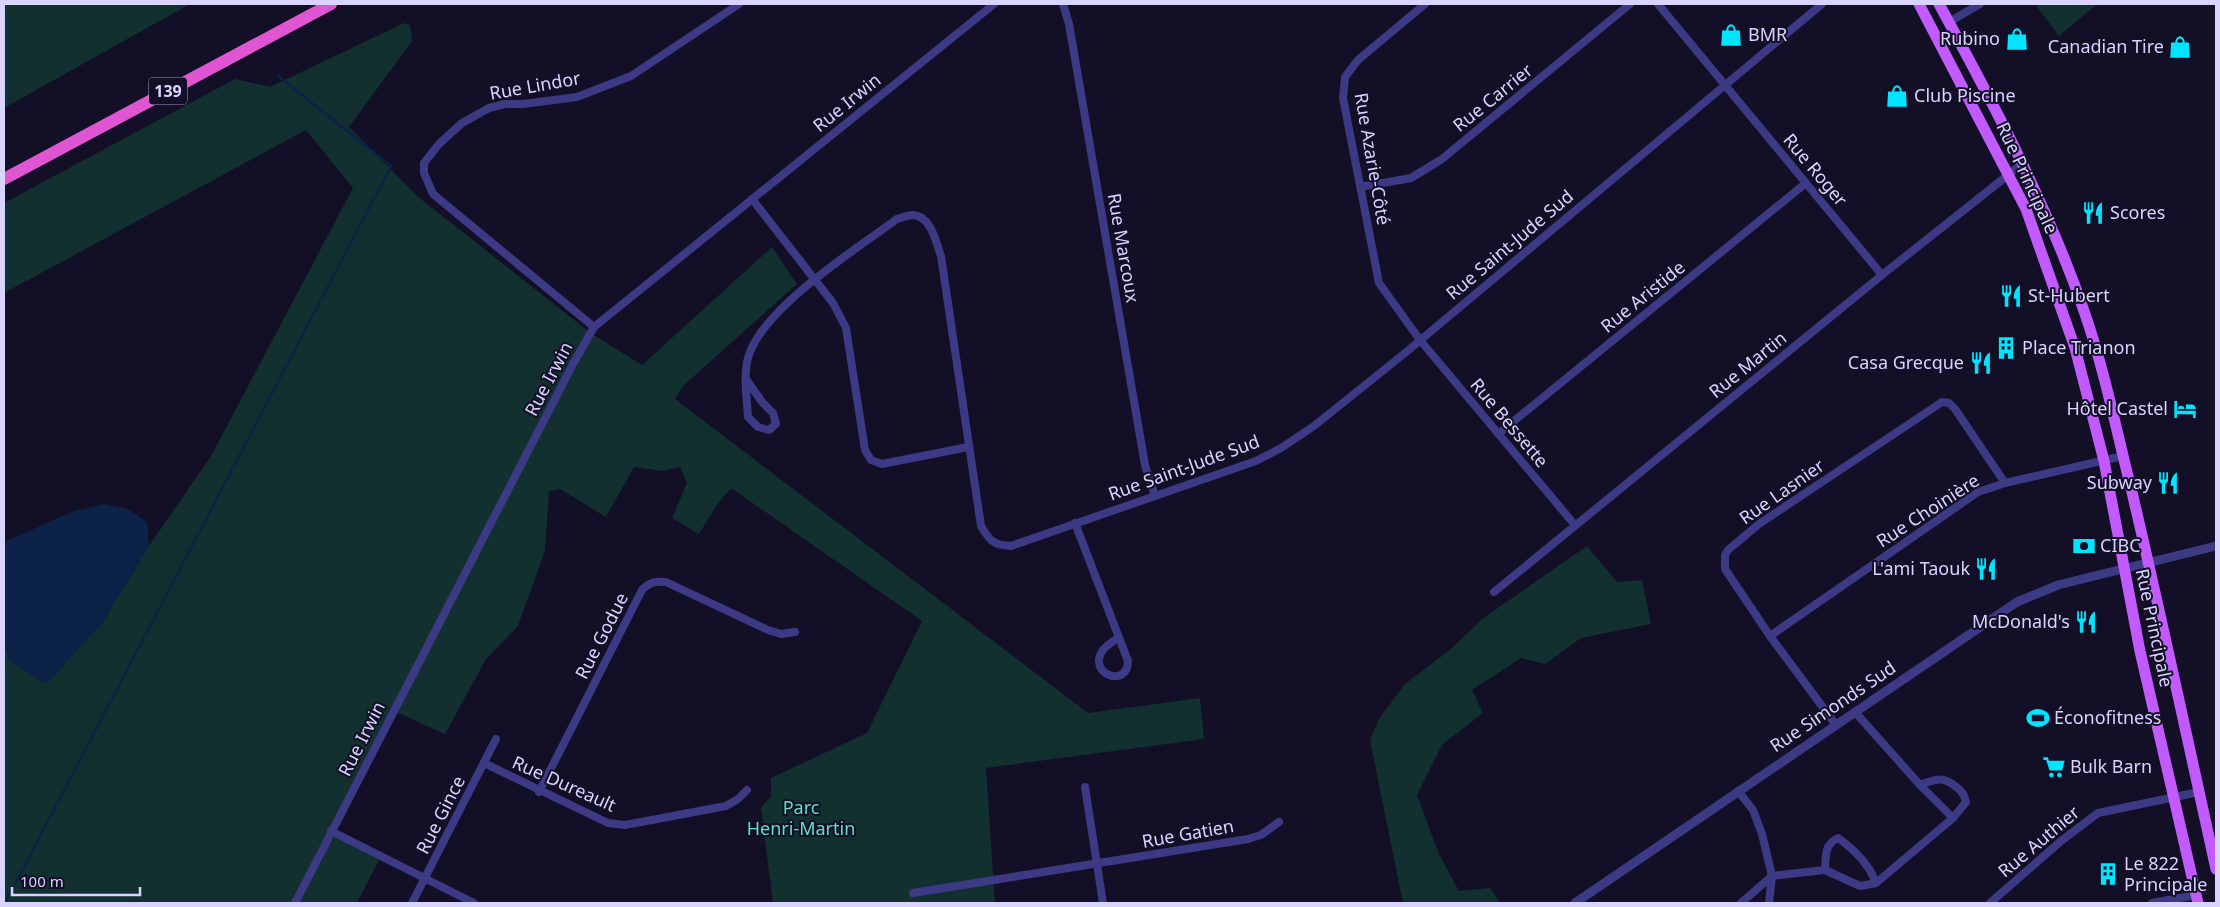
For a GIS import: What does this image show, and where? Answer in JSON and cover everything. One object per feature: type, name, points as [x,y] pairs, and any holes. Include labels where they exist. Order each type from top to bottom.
[{"type":"highway","name":"139","points":[[4,179],[331,4]]},
{"type":"main road","name":"Rue Principale","points":[[1920,4],[2026,210],[2075,348],[2104,461],[2141,655],[2197,899]]},
{"type":"main road","name":"Rue Principale","points":[[1939,4],[2039,198],[2084,311],[2123,456],[2149,564],[2216,869]]},
{"type":"street","name":"Rue Lindor","points":[[594,327],[433,194],[424,173],[424,163],[439,144],[462,123],[489,108],[505,104],[523,104],[578,97],[631,76],[739,4]]},
{"type":"street","name":"Rue Irwin","points":[[295,903],[573,364],[594,327],[994,4]]},
{"type":"street","name":"Rue Marcoux","points":[[1063,4],[1069,24],[1145,466],[1155,496]]},
{"type":"street","name":"Rue Azarie-Côté","points":[[1420,340],[1379,283],[1343,98],[1345,77],[1358,60],[1425,4]]},
{"type":"street","name":"Rue Carrier","points":[[1360,187],[1411,178],[1442,159],[1630,4]]},
{"type":"street","points":[[1658,4],[1725,84]]},
{"type":"street","name":"Rue Saint-Jude Sud","points":[[746,379],[762,402],[773,413],[776,424],[769,430],[758,427],[748,417],[746,379],[750,352],[768,323],[813,280],[897,219],[913,215],[926,220],[934,235],[940,256],[981,526],[988,538],[998,545],[1010,546],[1256,461],[1281,448],[1314,426],[1420,340],[1822,4]]},
{"type":"street","points":[[1949,22],[1980,4]]},
{"type":"street","name":"Rue Roger","points":[[1725,84],[1882,275]]},
{"type":"street","name":"Rue Martin","points":[[1494,592],[1574,524],[2008,173],[2022,164]]},
{"type":"street","name":"Rue Aristide","points":[[1498,434],[1806,183]]},
{"type":"street","points":[[752,200],[813,280],[833,303],[846,328],[865,450],[871,460],[882,464],[968,448]]},
{"type":"street","name":"Rue Bessette","points":[[1420,340],[1574,524]]},
{"type":"street","name":"Rue Lasnier","points":[[1836,725],[1770,636],[1725,569],[1725,555],[1728,550],[1759,524],[1942,402],[1949,403],[1955,409],[2005,483]]},
{"type":"street","name":"Rue Choinière","points":[[1770,636],[1978,492],[2005,483],[2123,456]]},
{"type":"street","points":[[1075,523],[1119,637],[1128,666],[1120,676],[1109,676],[1102,670],[1100,665],[1103,650],[1119,637]]},
{"type":"street","name":"Rue Simonds Sud","points":[[1575,903],[2017,602],[2058,584],[2149,564],[2216,546]]},
{"type":"street","name":"Rue Godue","points":[[539,792],[642,590],[648,585],[656,581],[666,582],[768,630],[781,634],[795,632]]},
{"type":"street","points":[[1855,712],[1920,785],[1953,818]]},
{"type":"street","name":"Rue Gince","points":[[412,903],[496,740]]},
{"type":"street","name":"Rue Dureault","points":[[484,763],[539,792],[608,823],[625,825],[726,806],[738,799],[747,790]]},
{"type":"street","points":[[1741,903],[1772,876],[1825,870],[1860,886],[1876,883],[1953,818],[1966,802],[1964,794],[1947,779],[1938,778],[1920,785]]},
{"type":"street","points":[[1085,787],[1103,903]]},
{"type":"street","points":[[1738,791],[1754,810],[1762,834],[1772,876],[1769,903]]},
{"type":"street","name":"Rue Authier","points":[[1990,903],[2061,841],[2098,813],[2199,792]]},
{"type":"street","name":"Rue Gatien","points":[[913,893],[1097,865],[1248,839],[1261,835],[1279,822]]},
{"type":"street","points":[[331,831],[474,903]]},
{"type":"street","points":[[1825,870],[1826,849],[1830,842],[1838,838],[1851,846],[1870,868],[1876,883]]},
{"type":"street","points":[[2152,903],[2197,899]]},
{"type":"green space","points":[[4,4],[190,4],[4,108]]},
{"type":"green space","points":[[2035,4],[2097,4],[2059,36]]},
{"type":"green space","name":"Parc Henri-Martin","points":[[404,23],[410,25],[412,41],[349,127],[417,196],[592,334],[642,365],[772,247],[797,284],[684,385],[675,399],[1088,713],[1200,698],[1204,739],[986,768],[995,903],[773,903],[761,808],[771,796],[771,778],[867,733],[922,621],[731,488],[717,505],[699,534],[672,518],[687,483],[680,467],[662,471],[634,467],[606,517],[560,489],[549,491],[545,551],[518,626],[486,659],[445,734],[394,711],[331,831],[381,856],[357,903],[4,903],[4,646],[11,662],[100,626],[149,546],[211,456],[353,188],[306,130],[4,293],[4,203],[235,79],[270,87]]},
{"type":"green space","points":[[1587,546],[1617,582],[1642,580],[1651,624],[1581,638],[1545,664],[1521,658],[1472,690],[1483,713],[1442,745],[1417,795],[1439,854],[1459,891],[1490,888],[1500,903],[1403,903],[1370,740],[1379,719],[1405,684],[1451,649],[1482,619]]},
{"type":"water","points":[[105,504],[128,509],[147,522],[149,546],[100,626],[46,684],[11,662],[4,646],[4,542],[74,511]]},
{"type":"waterway","points":[[5,903],[391,166],[278,76]]},
{"type":"place","name":"BMR","points":[[1731,35]]},
{"type":"place","name":"Rubino","points":[[2017,39]]},
{"type":"place","name":"Canadian Tire","points":[[2180,47]]},
{"type":"place","name":"Club Piscine","points":[[1897,96]]},
{"type":"place","name":"Scores","points":[[2093,213]]},
{"type":"place","name":"St-Hubert","points":[[2011,296]]},
{"type":"place","name":"Place Trianon","points":[[2006,348]]},
{"type":"place","name":"Casa Grecque","points":[[1981,363]]},
{"type":"place","name":"Hôtel Castel","points":[[2185,409]]},
{"type":"place","name":"Subway","points":[[2168,483]]},
{"type":"place","name":"CIBC","points":[[2084,546]]},
{"type":"place","name":"L'ami Taouk","points":[[1986,569]]},
{"type":"place","name":"McDonald's","points":[[2086,622]]},
{"type":"place","name":"Éconofitness","points":[[2038,718]]},
{"type":"place","name":"Bulk Barn","points":[[2054,767]]},
{"type":"place","name":"Le 822 Principale","points":[[2108,874]]}]
